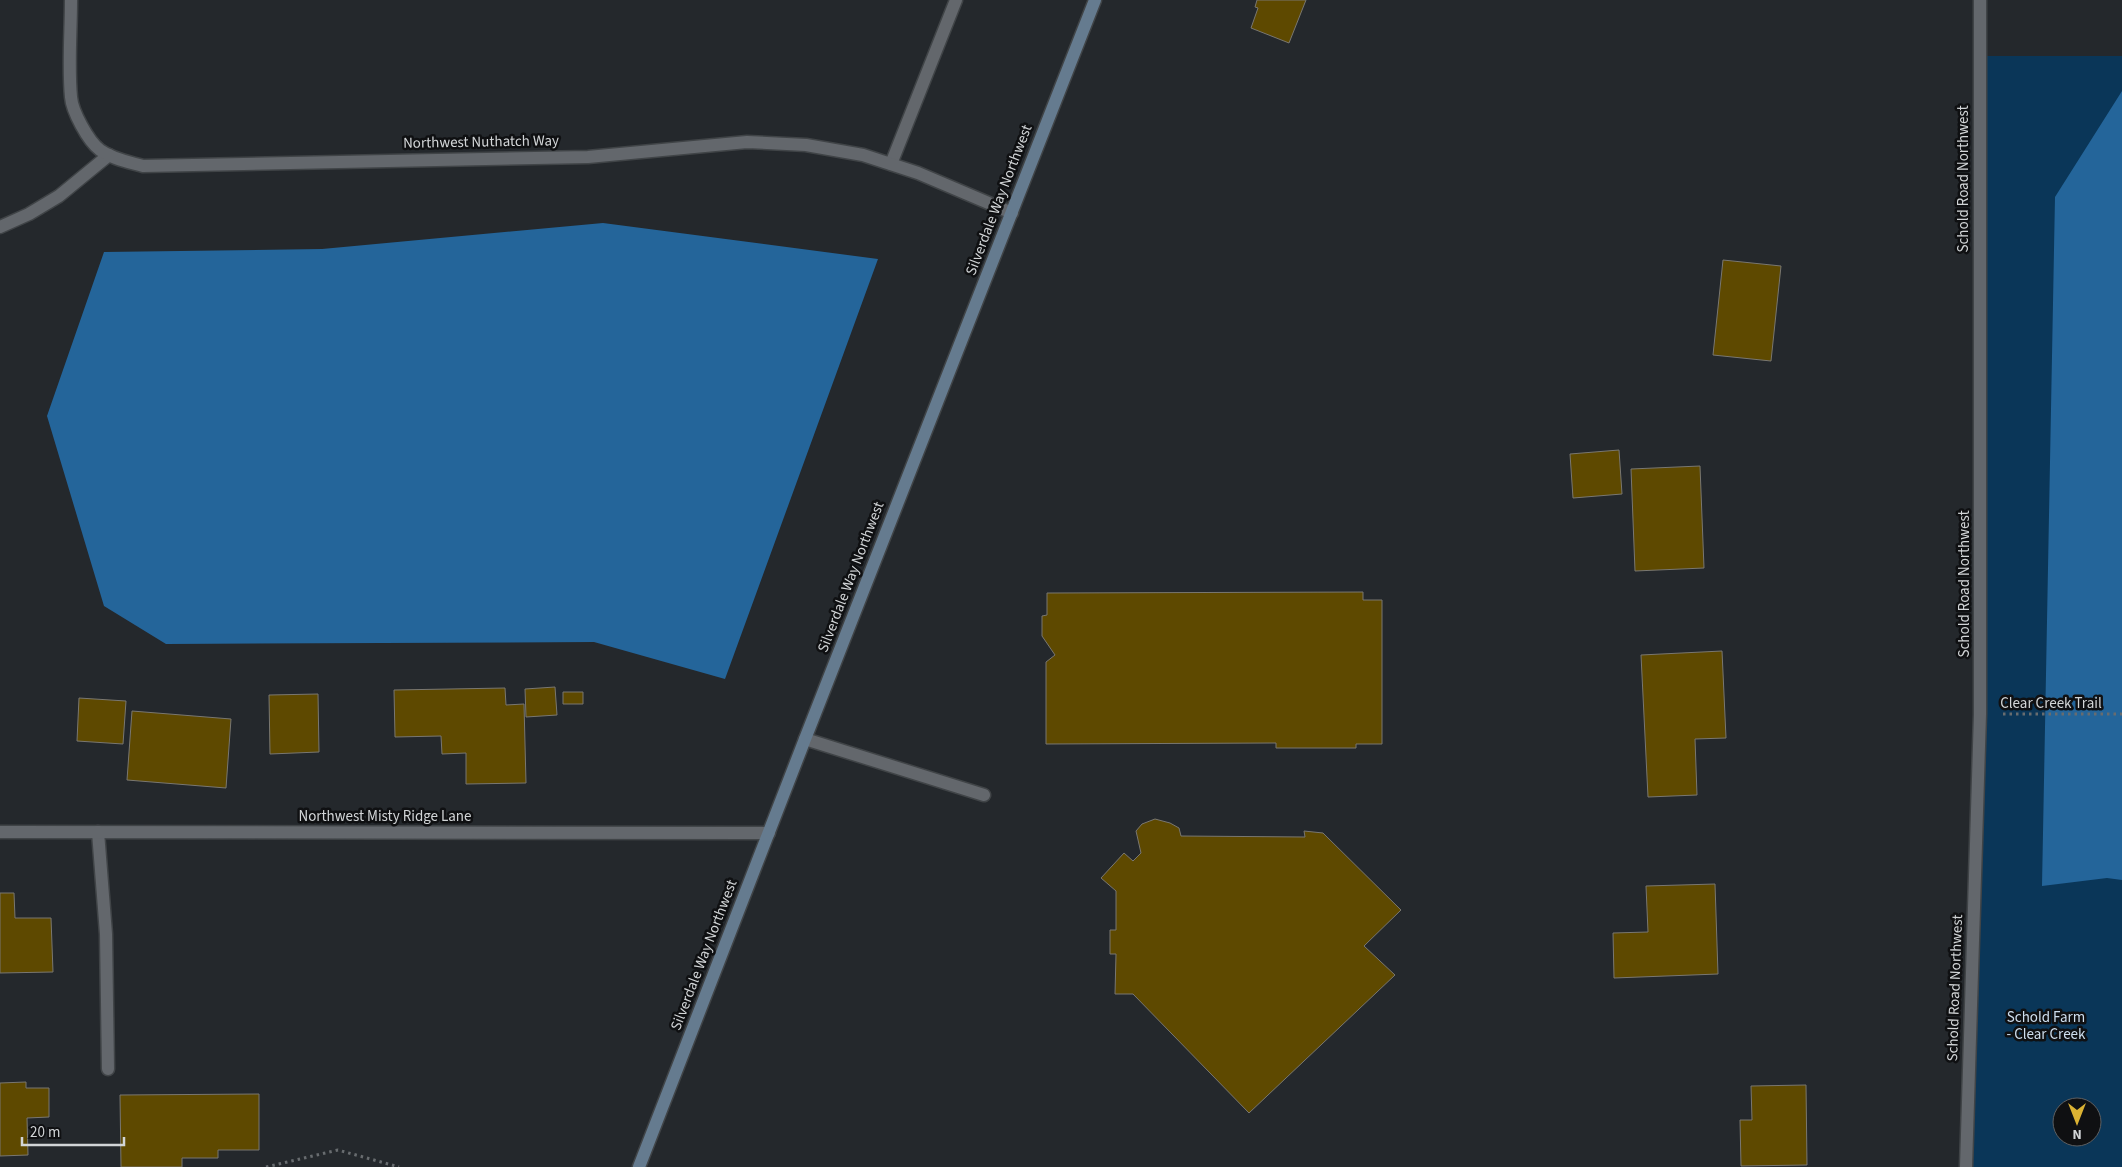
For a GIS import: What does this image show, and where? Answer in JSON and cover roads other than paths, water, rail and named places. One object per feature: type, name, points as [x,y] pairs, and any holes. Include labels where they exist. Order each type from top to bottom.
[{"type":"main road","name":"Silverdale Way Northwest","points":[[639,1167],[1096,0]]},
{"type":"street","name":"Northwest Nuthatch Way","points":[[71,0],[71,99],[80,121],[90,141],[100,150],[109,155],[143,166],[588,157],[748,142],[806,145],[863,155],[891,164],[926,176],[1012,213]]},
{"type":"street","points":[[891,164],[956,0]]},
{"type":"street","name":"Schold Road Northwest","points":[[1966,1167],[1980,714],[1980,0]]},
{"type":"street","points":[[0,228],[60,196],[109,155]]},
{"type":"street","points":[[805,739],[984,795]]},
{"type":"street","name":"Northwest Misty Ridge Lane","points":[[0,832],[769,833]]},
{"type":"street","points":[[98,832],[106,934],[108,1069]]},
{"type":"park label","name":"Schold Farm - Clear Creek","points":[[2046,1026]]}]
